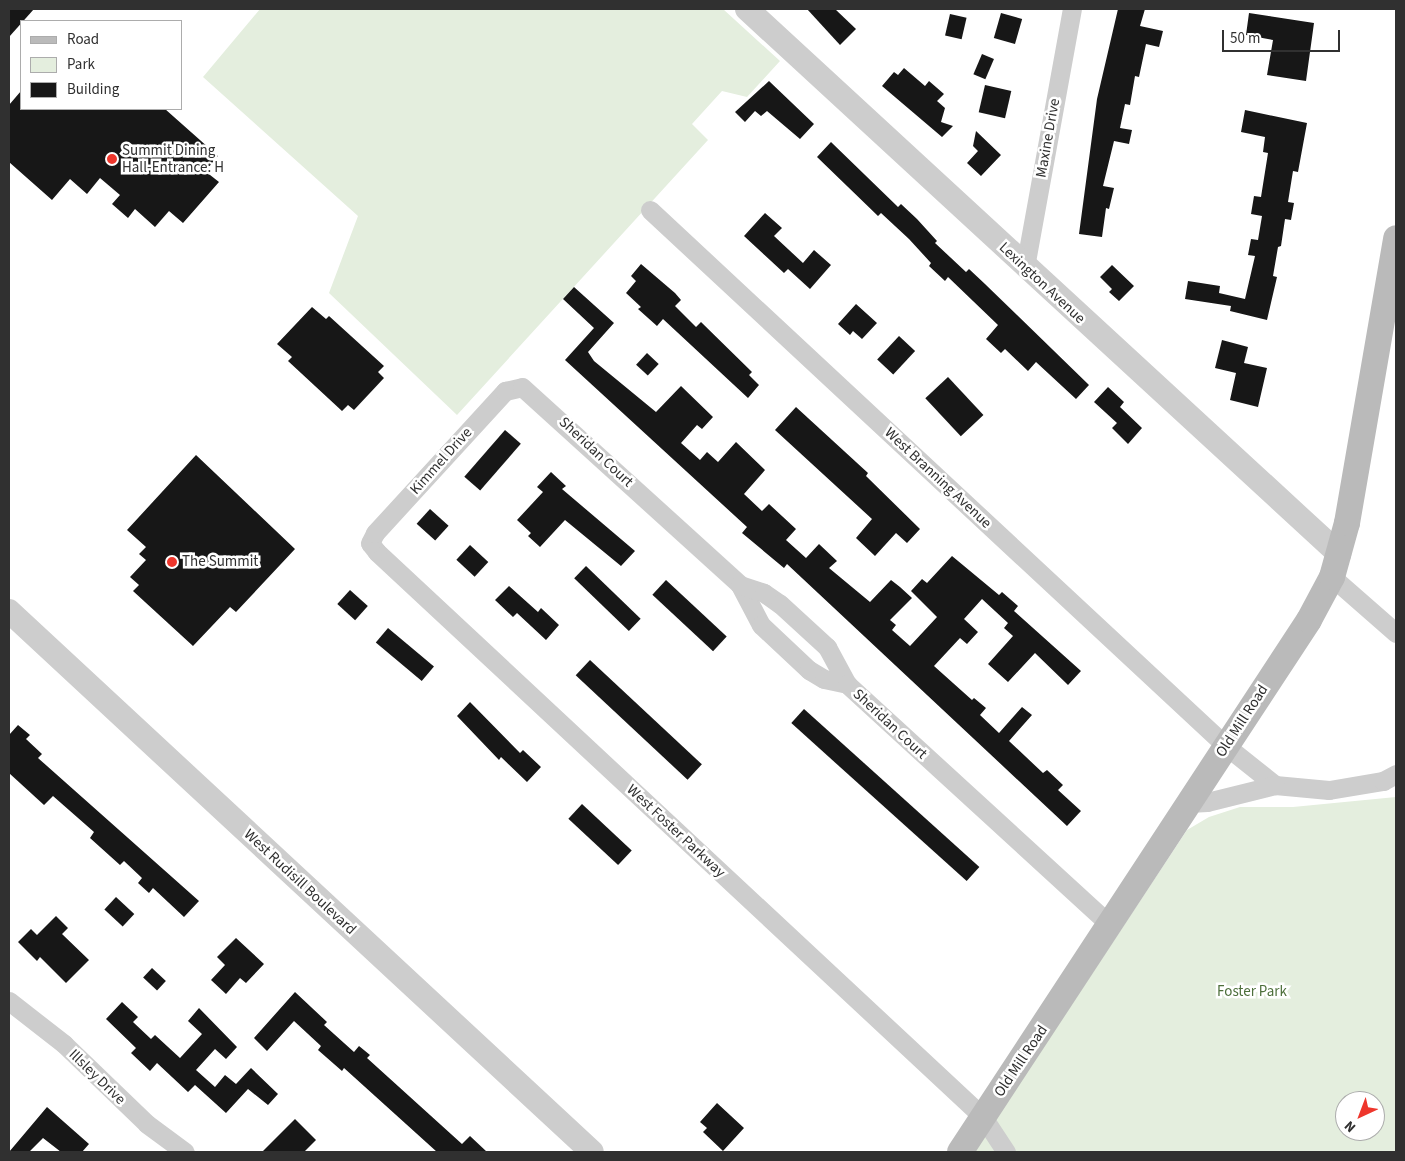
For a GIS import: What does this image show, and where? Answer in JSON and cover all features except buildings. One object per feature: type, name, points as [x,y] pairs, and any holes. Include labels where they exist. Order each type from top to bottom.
[{"type":"main road","name":"Old Mill Road","points":[[960,1152],[1111,926],[1309,620],[1335,566],[1358,462],[1396,238]]},
{"type":"street","name":"Lexington Avenue","points":[[747,9],[1025,267],[1335,566],[1396,633]]},
{"type":"street","name":"Maxine Drive","points":[[1025,267],[1072,9]]},
{"type":"street","name":"West Branning Avenue","points":[[650,210],[1226,746],[1274,785]]},
{"type":"street","name":"Kimmel Drive","points":[[370,543],[375,533],[505,390],[517,386]]},
{"type":"street","name":"Sheridan Court","points":[[517,386],[532,393],[740,584],[764,593],[780,604],[827,647],[847,684],[1111,926]]},
{"type":"street","name":"West Foster Parkway","points":[[370,543],[983,1117],[1006,1152]]},
{"type":"street","points":[[740,584],[761,625],[809,670],[824,678],[847,684]]},
{"type":"street","name":"West Rudisill Boulevard","points":[[9,611],[592,1152]]},
{"type":"street","points":[[1189,803],[1207,802],[1274,785],[1330,790],[1383,781],[1396,774]]},
{"type":"street","name":"Illsley Drive","points":[[9,1001],[64,1044],[147,1124],[185,1152]]},
{"type":"green space","points":[[260,9],[723,9],[780,61],[747,97],[722,91],[692,124],[708,140],[457,415],[329,293],[358,216],[203,77]]},
{"type":"green space","name":"Foster Park","points":[[1396,797],[1396,1152],[974,1152],[1187,830],[1209,817],[1240,807],[1293,807]]},
{"type":"place","name":"Summit Dining Hall-Entrance: H","points":[[112,159]]},
{"type":"place","name":"The Summit","points":[[172,562]]}]
